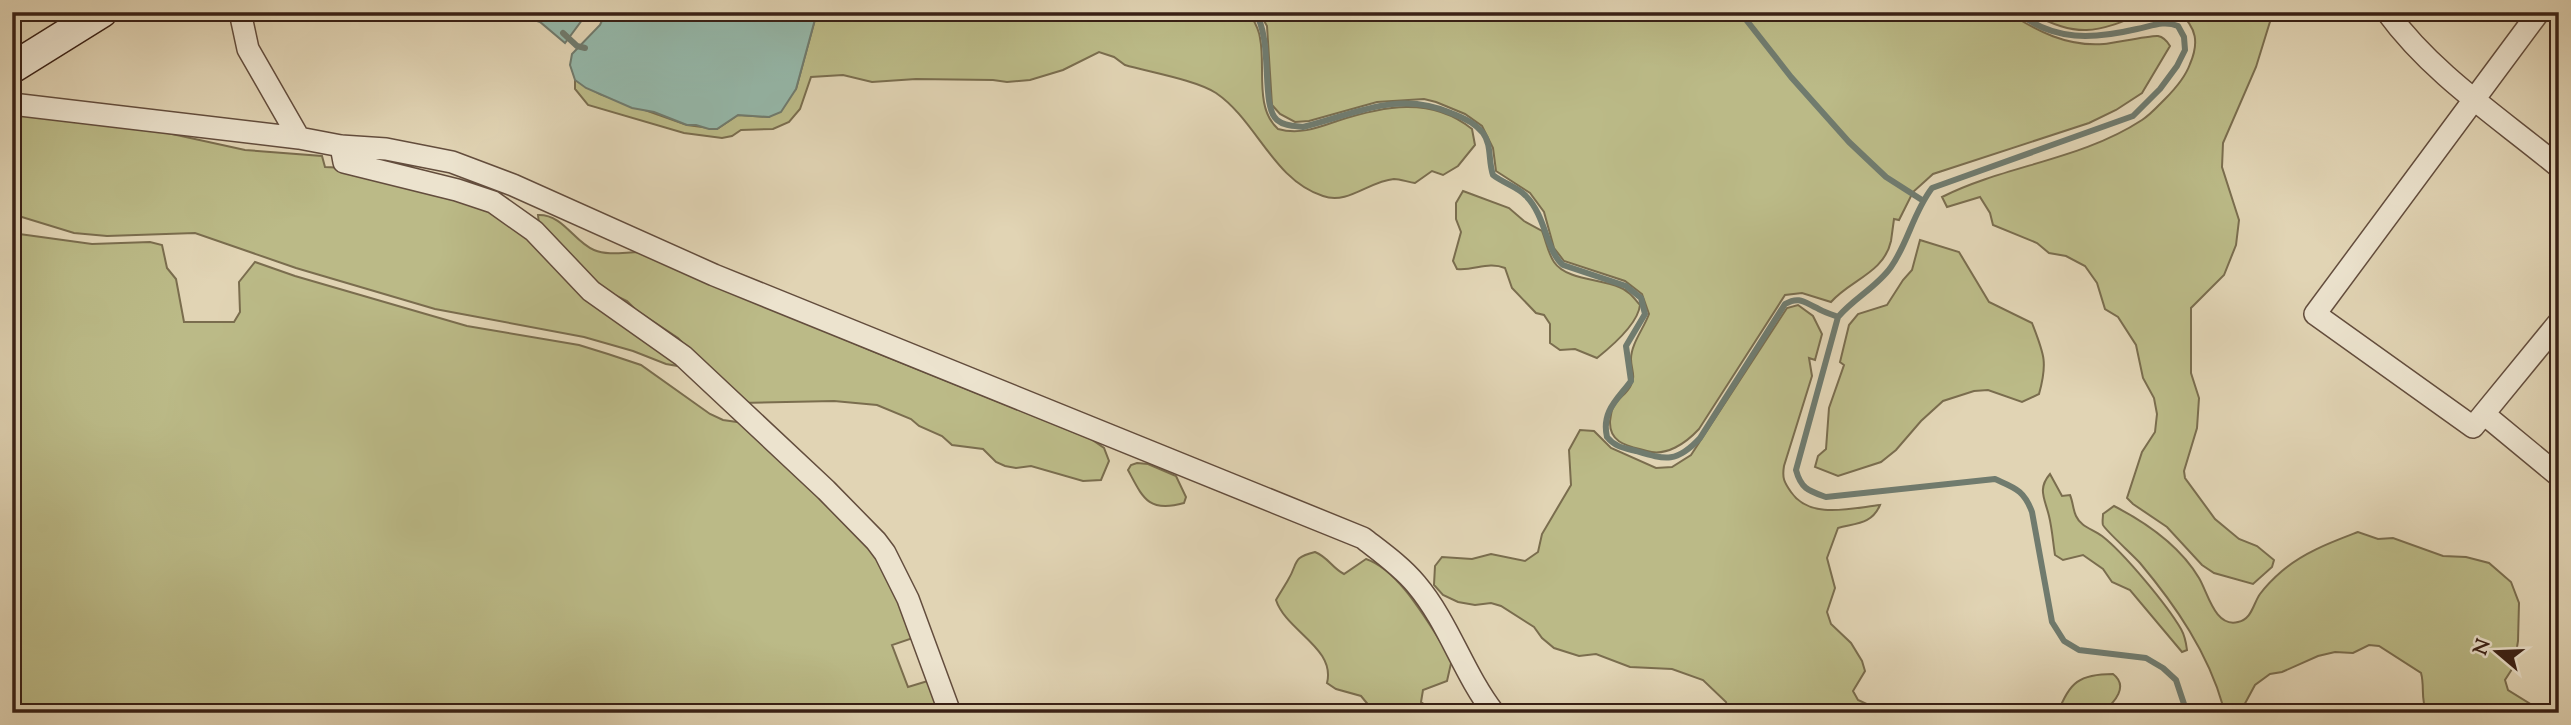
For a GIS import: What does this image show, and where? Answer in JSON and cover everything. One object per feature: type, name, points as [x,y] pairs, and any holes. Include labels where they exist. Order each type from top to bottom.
[{"type":"main road","points":[[12,68],[102,12]]},
{"type":"street","points":[[240,12],[248,49],[299,138]]},
{"type":"street","points":[[2387,12],[2405,37],[2472,100],[2506,123],[2559,167]]},
{"type":"street","points":[[2539,12],[2315,314],[2473,426],[2559,322]]},
{"type":"street","points":[[12,104],[299,138],[341,146],[386,149],[452,163],[513,185],[714,275],[1363,538],[1416,584],[1440,618],[1483,699],[1494,713]]},
{"type":"street","points":[[341,146],[344,162],[457,190],[493,202],[511,212],[534,231],[591,291],[683,356],[827,489],[866,528],[885,553],[908,599],[950,713]]},
{"type":"street","points":[[2484,414],[2559,476]]},
{"type":"shaded area","points":[[516,12],[588,12],[565,43],[540,22]]},
{"type":"shaded area","points":[[606,12],[817,12],[796,89],[781,112],[769,117],[738,115],[717,129],[709,129],[632,108],[586,88],[575,80],[570,65],[572,54],[600,25]]},
{"type":"shaded area","points":[[817,12],[1249,12],[1256,25],[1262,49],[1263,98],[1266,110],[1278,129],[1301,131],[1372,111],[1423,108],[1440,112],[1472,129],[1475,145],[1458,166],[1443,175],[1432,171],[1415,183],[1394,179],[1350,195],[1332,198],[1323,196],[1291,177],[1243,119],[1216,93],[1185,80],[1125,65],[1114,57],[1099,52],[1063,70],[1030,80],[1007,82],[916,79],[872,82],[843,75],[811,77],[800,109],[789,122],[773,129],[741,130],[722,138],[684,133],[588,105],[575,89],[575,80],[600,94],[687,125],[717,129],[738,115],[769,117],[796,89]]},
{"type":"shaded area","points":[[1259,12],[2007,12],[2041,31],[2077,43],[2104,44],[2158,36],[2170,46],[2142,93],[2116,110],[2089,123],[1933,174],[1913,192],[1899,220],[1894,219],[1887,252],[1874,269],[1831,302],[1802,293],[1785,295],[1699,429],[1675,448],[1654,452],[1621,443],[1613,435],[1610,421],[1613,408],[1632,382],[1632,353],[1649,314],[1642,294],[1625,281],[1564,261],[1554,248],[1544,212],[1530,193],[1496,171],[1493,148],[1482,126],[1465,114],[1424,99],[1377,102],[1309,121],[1295,122],[1280,114],[1272,105],[1267,26]]},
{"type":"shaded area","points":[[2028,12],[2147,12],[2114,25],[2088,30],[2062,26]]},
{"type":"shaded area","points":[[2179,12],[2273,12],[2256,67],[2223,143],[2222,167],[2239,220],[2236,245],[2224,275],[2191,308],[2191,373],[2199,398],[2197,428],[2184,471],[2185,478],[2215,519],[2239,539],[2257,546],[2274,560],[2272,567],[2253,584],[2214,573],[2202,565],[2167,527],[2127,498],[2142,452],[2155,432],[2157,414],[2154,398],[2143,378],[2136,345],[2118,317],[2105,309],[2097,283],[2085,266],[2066,256],[2049,253],[2037,243],[1993,225],[1990,213],[1980,197],[1947,207],[1942,197],[1992,177],[2069,154],[2119,133],[2145,118],[2179,83],[2193,56],[2195,36],[2190,24]]},
{"type":"shaded area","points":[[12,114],[163,132],[245,150],[322,156],[325,167],[347,168],[505,214],[678,366],[584,337],[435,309],[296,268],[195,233],[107,236],[74,233],[12,214]]},
{"type":"shaded area","points":[[1463,191],[1509,208],[1542,231],[1554,262],[1560,268],[1584,278],[1612,284],[1628,292],[1640,305],[1635,320],[1597,358],[1575,349],[1560,350],[1550,343],[1550,324],[1544,315],[1536,313],[1512,288],[1505,268],[1493,265],[1457,269],[1453,261],[1461,232],[1456,219],[1456,203]]},
{"type":"shaded area","points":[[538,215],[554,219],[594,250],[611,253],[639,252],[870,350],[1091,439],[1104,448],[1109,461],[1101,480],[1083,481],[1031,466],[1005,466],[996,462],[983,449],[952,445],[942,436],[919,426],[911,419],[877,405],[834,401],[740,403],[678,338],[627,301],[602,289],[539,224]]},
{"type":"shaded area","points":[[12,233],[92,244],[150,242],[162,245],[167,268],[176,279],[184,322],[234,322],[240,312],[239,282],[255,262],[467,326],[579,345],[641,365],[710,414],[723,420],[744,423],[863,531],[916,637],[892,645],[908,687],[931,680],[944,713],[12,713]]},
{"type":"shaded area","points":[[1920,240],[1959,252],[1989,302],[2032,323],[2043,358],[2039,394],[2022,402],[1988,390],[1974,391],[1943,401],[1881,462],[1838,476],[1815,467],[1818,456],[1826,449],[1829,408],[1844,365],[1840,362],[1849,325],[1858,314],[1887,305],[1912,270]]},
{"type":"shaded area","points":[[1798,305],[1813,316],[1822,334],[1815,360],[1809,358],[1812,376],[1783,477],[1799,501],[1809,506],[1845,510],[1880,505],[1868,519],[1838,528],[1827,558],[1835,588],[1827,612],[1831,624],[1851,643],[1862,661],[1865,671],[1853,691],[1858,700],[1886,713],[1729,713],[1726,702],[1703,680],[1672,669],[1630,667],[1596,654],[1579,656],[1554,648],[1534,627],[1501,606],[1458,602],[1443,595],[1434,585],[1435,566],[1442,557],[1472,559],[1491,554],[1525,561],[1538,552],[1542,534],[1571,485],[1569,450],[1580,430],[1594,431],[1611,448],[1656,468],[1672,467],[1691,455],[1787,308]]},
{"type":"shaded area","points":[[1148,464],[1176,476],[1186,497],[1184,503],[1162,506],[1148,501],[1128,470],[1131,465]]},
{"type":"shaded area","points":[[2050,474],[2062,496],[2070,495],[2078,520],[2111,544],[2156,594],[2181,629],[2187,650],[2182,652],[2130,590],[2112,582],[2103,569],[2083,555],[2063,560],[2055,555],[2043,494],[2046,479]]},
{"type":"shaded area","points":[[2114,506],[2150,528],[2182,556],[2199,578],[2218,615],[2230,622],[2246,618],[2262,591],[2291,564],[2318,548],[2358,532],[2378,539],[2393,538],[2443,556],[2466,557],[2489,563],[2511,582],[2519,603],[2514,666],[2505,680],[2508,690],[2545,713],[2427,713],[2421,673],[2379,646],[2369,645],[2353,653],[2335,652],[2318,656],[2282,672],[2270,674],[2255,685],[2242,709],[2236,712],[2223,706],[2209,667],[2178,613],[2140,563],[2103,525],[2103,514]]},
{"type":"shaded area","points":[[1315,552],[1344,574],[1366,559],[1392,575],[1415,602],[1452,659],[1447,681],[1423,690],[1421,702],[1436,713],[1375,713],[1361,696],[1336,689],[1327,683],[1328,671],[1324,660],[1281,611],[1276,600],[1299,559]]},
{"type":"shaded area","points":[[2113,674],[2118,679],[2120,689],[2102,713],[2058,713],[2067,694],[2077,682],[2092,676]]},
{"type":"waterway","points":[[1255,12],[1264,39],[1269,101],[1277,120],[1286,125],[1303,127],[1377,106],[1395,104],[1432,106],[1464,119],[1477,127],[1486,138],[1493,175],[1523,193],[1533,204],[1557,259],[1563,265],[1626,286],[1641,298],[1645,314],[1626,346],[1631,381],[1612,406],[1606,420],[1607,437],[1617,445],[1663,457],[1685,452],[1700,438],[1785,304],[1794,300],[1801,301],[1838,317]]},
{"type":"waterway","points":[[1740,12],[1791,77],[1849,142],[1886,177],[1922,200]]},
{"type":"waterway","points":[[2017,12],[2045,29],[2075,36],[2105,35],[2158,24],[2173,24],[2178,26],[2184,37],[2185,50],[2160,89],[2133,116],[1932,188],[1891,267],[1838,317],[1796,470],[1806,488],[1826,497],[1995,479],[2013,488],[2026,499],[2032,512],[2052,622],[2064,641],[2079,650],[2146,658],[2176,680],[2187,713]]},
{"type":"waterway","points":[[563,33],[577,46],[585,48]]}]
